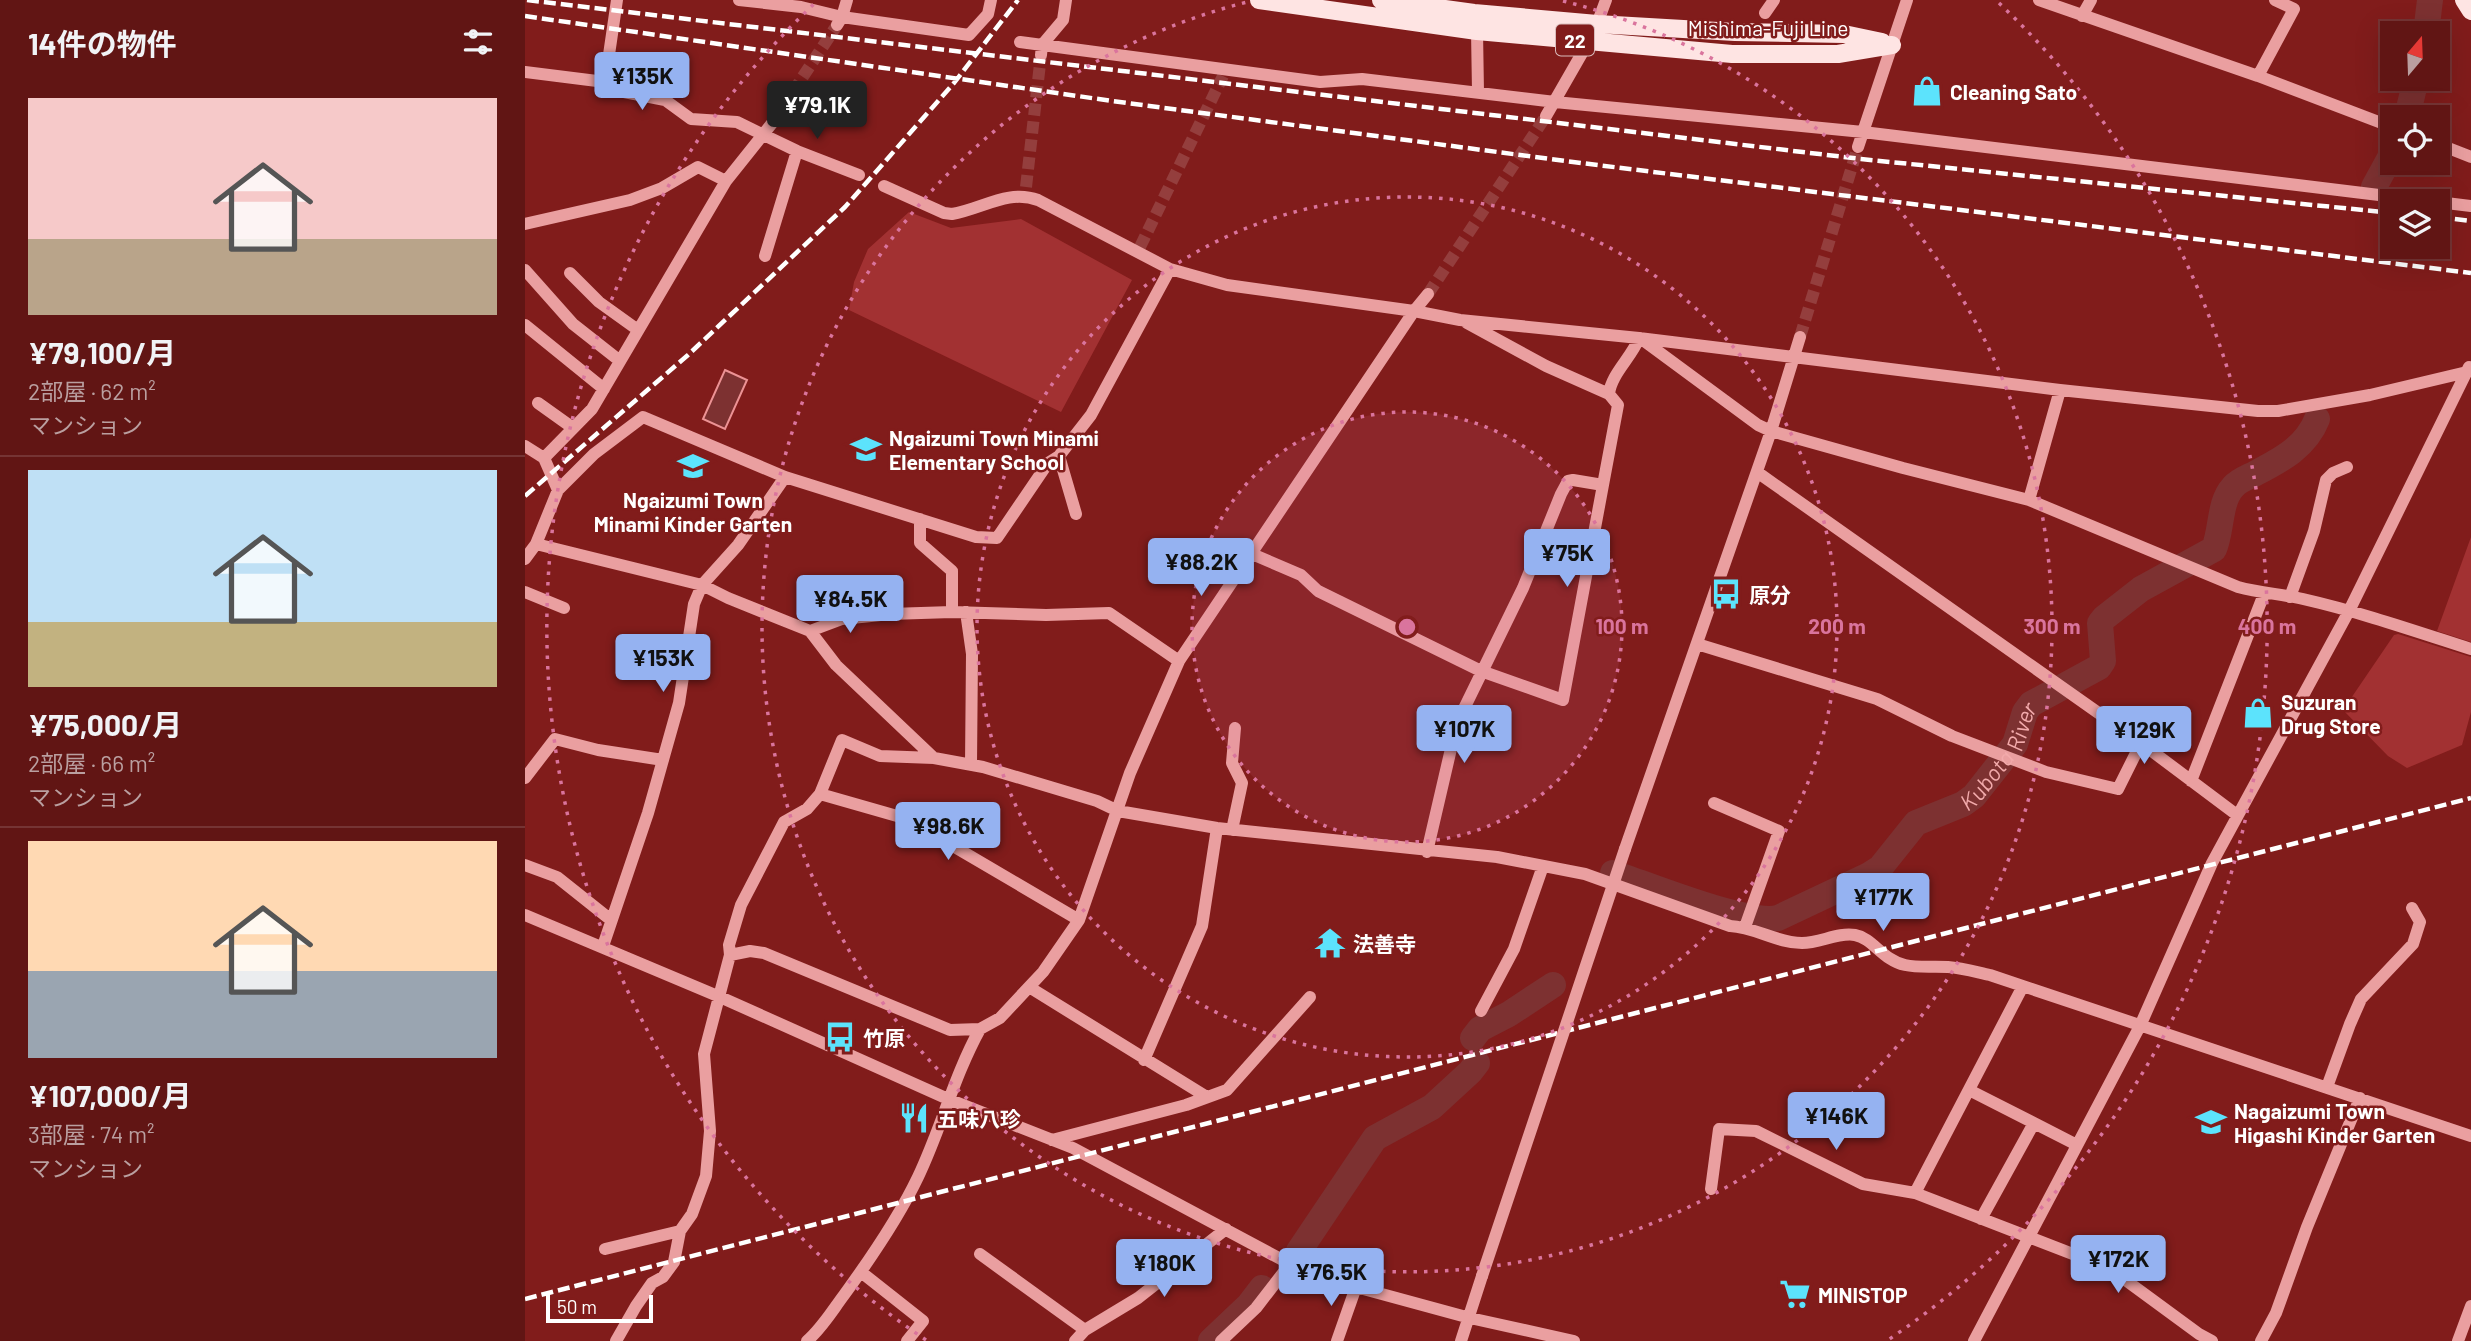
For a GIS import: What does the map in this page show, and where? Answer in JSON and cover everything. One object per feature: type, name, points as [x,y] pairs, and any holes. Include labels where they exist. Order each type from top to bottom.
[{"type":"main road","name":"Mishima-Fuji Line","points":[[1259,0],[1597,24],[1735,32],[1844,34],[1892,45]]},
{"type":"main road","name":"Mishima-Fuji Line","points":[[1381,0],[1474,15],[1589,41],[1733,54],[1838,54],[1892,45]]},
{"type":"main road","points":[[2464,0],[2471,11]]},
{"type":"street","points":[[605,82],[617,0]]},
{"type":"street","points":[[739,0],[801,7]]},
{"type":"street","points":[[790,0],[801,7],[839,21],[969,35],[988,14],[991,0]]},
{"type":"street","points":[[839,21],[847,0]]},
{"type":"street","points":[[1041,50],[1063,20],[1066,0]]},
{"type":"street","points":[[1597,24],[1606,0]]},
{"type":"street","points":[[1765,13],[1774,0]]},
{"type":"street","points":[[1858,147],[1906,0]]},
{"type":"street","points":[[2039,0],[2257,76],[2380,122]]},
{"type":"street","points":[[2082,16],[2091,0]]},
{"type":"street","points":[[2257,76],[2294,9],[2275,0]]},
{"type":"street","points":[[1474,15],[1478,92]]},
{"type":"street","points":[[1546,116],[1589,41]]},
{"type":"street","points":[[1020,43],[1041,50],[1224,73],[1320,82],[1362,79],[1555,102],[1863,132],[2380,195]]},
{"type":"street","points":[[525,72],[605,82],[614,90],[665,100],[691,119],[737,122],[797,151],[859,175]]},
{"type":"street","points":[[544,458],[591,409],[726,181],[773,122]]},
{"type":"street","points":[[2450,149],[2471,157]]},
{"type":"street","points":[[765,256],[797,151]]},
{"type":"street","points":[[525,223],[630,200],[662,187],[698,167],[726,181]]},
{"type":"street","points":[[884,186],[952,214],[1026,191],[1038,200],[1138,250],[1170,270],[1227,285],[1415,311],[1460,320],[1639,338],[2060,390],[2278,411],[2393,390],[2470,369]]},
{"type":"street","points":[[2450,203],[2471,206]]},
{"type":"street","points":[[525,270],[573,324],[620,361]]},
{"type":"street","points":[[525,559],[536,544],[558,489],[594,454],[643,417],[785,477],[976,537],[997,538],[1048,463],[1059,456],[1091,415],[1170,270]]},
{"type":"street","points":[[570,273],[599,302],[638,330]]},
{"type":"street","points":[[730,956],[750,951],[764,953],[950,1030],[980,1029],[1000,1018],[1043,972],[1079,920],[1130,773],[1179,662],[1428,294]]},
{"type":"street","points":[[1252,554],[1301,575],[1318,591],[1481,671],[1563,700],[1618,405],[1609,394],[1546,366],[1460,320]]},
{"type":"street","points":[[525,325],[604,389]]},
{"type":"street","points":[[1461,1341],[1800,337]]},
{"type":"street","points":[[1609,394],[1610,386],[1634,351],[1639,338]]},
{"type":"street","points":[[1639,338],[1770,431],[2029,500],[2238,587],[2349,611],[2471,649]]},
{"type":"street","points":[[1974,1341],[2140,1026],[2237,815],[2349,611],[2470,369]]},
{"type":"street","points":[[2029,500],[2060,390]]},
{"type":"street","points":[[538,403],[573,428]]},
{"type":"street","points":[[525,446],[544,458],[558,489]]},
{"type":"street","points":[[1059,456],[1076,514]]},
{"type":"street","points":[[2290,597],[2314,531],[2326,480],[2333,473],[2347,467]]},
{"type":"street","points":[[1756,472],[2070,692],[2237,815]]},
{"type":"street","points":[[603,946],[648,813],[679,703],[694,604],[702,585],[738,545],[785,477]]},
{"type":"street","points":[[1427,852],[1457,723],[1523,588],[1568,481],[1603,485]]},
{"type":"street","points":[[921,519],[920,543],[952,571],[952,612]]},
{"type":"street","points":[[536,544],[702,585],[810,631],[836,665],[934,758]]},
{"type":"street","points":[[525,592],[564,608]]},
{"type":"street","points":[[2191,781],[2264,594]]},
{"type":"street","points":[[810,631],[842,619],[952,612],[1046,615],[1109,613],[1179,662]]},
{"type":"street","points":[[966,612],[972,654],[971,765]]},
{"type":"street","points":[[1697,644],[1877,699],[1952,736],[2046,772],[2101,786],[2117,789],[2141,743]]},
{"type":"street","points":[[1232,830],[1241,783],[1232,763],[1235,728]]},
{"type":"street","points":[[525,778],[555,739],[598,750],[663,760]]},
{"type":"street","points":[[616,1341],[652,1283],[663,1277],[674,1262],[680,1231],[692,1214],[706,1176],[710,1130],[704,1054],[730,956],[729,944],[741,905],[784,822],[807,809],[820,794],[842,740],[880,756],[934,758],[971,765],[1097,801],[1118,811],[1232,830],[1497,858],[1585,874],[1730,926],[1745,927],[1784,941],[1804,943],[1846,934],[1858,935],[1896,963],[1964,969],[2023,986],[2471,1136]]},
{"type":"street","points":[[820,794],[897,816],[919,826],[1079,920]]},
{"type":"street","points":[[1714,803],[1779,831],[1745,927]]},
{"type":"street","points":[[1144,1060],[1202,926],[1217,828]]},
{"type":"street","points":[[525,865],[557,877],[611,920]]},
{"type":"street","points":[[1481,1011],[1514,949],[1543,866]]},
{"type":"street","points":[[2327,1087],[2361,999],[2413,944],[2420,922],[2412,908]]},
{"type":"street","points":[[525,915],[720,996],[948,1099],[1103,1162],[1290,1264],[1356,1287],[1470,1318],[1574,1341]]},
{"type":"street","points":[[1915,1193],[2023,986]]},
{"type":"street","points":[[1029,988],[1207,1097]]},
{"type":"street","points":[[1052,1140],[1227,1090],[1310,997]]},
{"type":"street","points":[[807,1341],[818,1331],[861,1272],[907,1200],[980,1029]]},
{"type":"street","points":[[1969,1090],[2077,1145]]},
{"type":"street","points":[[2261,1341],[2276,1313],[2307,1227],[2360,1098]]},
{"type":"street","points":[[1981,1219],[2034,1123]]},
{"type":"street","points":[[1711,1189],[1719,1129],[1756,1130],[1863,1184],[1915,1193],[2109,1268],[2198,1338],[2212,1341]]},
{"type":"street","points":[[1075,1341],[1084,1330],[1138,1298],[1226,1229]]},
{"type":"street","points":[[605,1249],[680,1231]]},
{"type":"street","points":[[981,1254],[1084,1330]]},
{"type":"street","points":[[1221,1341],[1256,1308],[1290,1264]]},
{"type":"street","points":[[861,1272],[923,1321],[907,1341]]},
{"type":"street","points":[[1337,1341],[1356,1287]]},
{"type":"street","points":[[2458,1341],[2471,1306]]},
{"type":"shaded area","points":[[909,212],[951,228],[1021,219],[1132,280],[1061,412],[849,310],[854,282],[868,249]]},
{"type":"shaded area","points":[[725,370],[747,380],[725,429],[703,419]]},
{"type":"shaded area","points":[[2471,537],[2471,642],[2437,631]]},
{"type":"shaded area","points":[[2394,635],[2471,657],[2471,712],[2462,745],[2407,768],[2388,756],[2343,710]]},
{"type":"waterway","name":"Kubota River","points":[[2427,21],[2430,0]]},
{"type":"waterway","name":"Kubota River","points":[[2410,105],[2413,91]]},
{"type":"waterway","points":[[2374,187],[2381,175]]},
{"type":"waterway","name":"Kubota River","points":[[1613,873],[1721,910],[1763,919],[1778,918],[1880,868],[1916,823],[1963,804],[1974,796],[2015,744],[2025,712],[2031,704],[2099,667],[2103,661],[2100,623],[2104,618],[2141,589],[2214,549],[2228,493],[2241,481],[2292,452],[2306,437],[2317,419]]},
{"type":"waterway","name":"Kubota River","points":[[1473,1038],[1480,1029],[1509,1014],[1553,985]]},
{"type":"waterway","name":"Kubota River","points":[[1299,1251],[1375,1138],[1432,1107],[1477,1063]]},
{"type":"waterway","name":"Kubota River","points":[[1211,1341],[1249,1305],[1262,1288]]},
{"type":"tunnel","points":[[773,122],[837,25]]},
{"type":"tunnel","points":[[1026,187],[1041,55]]},
{"type":"tunnel","points":[[1140,247],[1223,76]]},
{"type":"tunnel","points":[[1428,294],[1546,116]]},
{"type":"tunnel","points":[[1800,337],[1858,147]]},
{"type":"railway","points":[[527,0],[1861,159],[2380,212]]},
{"type":"railway","points":[[525,496],[688,355],[845,207],[954,83],[1018,0]]},
{"type":"railway","points":[[525,16],[1112,101],[1573,162],[2471,273]]},
{"type":"railway","points":[[2450,218],[2471,221]]},
{"type":"railway","points":[[525,1299],[2471,798]]},
{"type":"place","name":"Cleaning Sato","points":[[1927,91]]},
{"type":"place","name":"Ngaizumi Town Minami Elementary School","points":[[866,449]]},
{"type":"place","name":"Ngaizumi Town Minami Kinder Garten","points":[[693,466]]},
{"type":"place","name":"原分","points":[[1726,594]]},
{"type":"place","name":"Suzuran Drug Store","points":[[2258,713]]},
{"type":"place","name":"法善寺","points":[[1330,943]]},
{"type":"place","name":"竹原","points":[[840,1037]]},
{"type":"place","name":"五味八珍","points":[[914,1118]]},
{"type":"place","name":"Nagaizumi Town Higashi Kinder Garten","points":[[2211,1122]]},
{"type":"place","name":"MINISTOP","points":[[1795,1294]]}]
